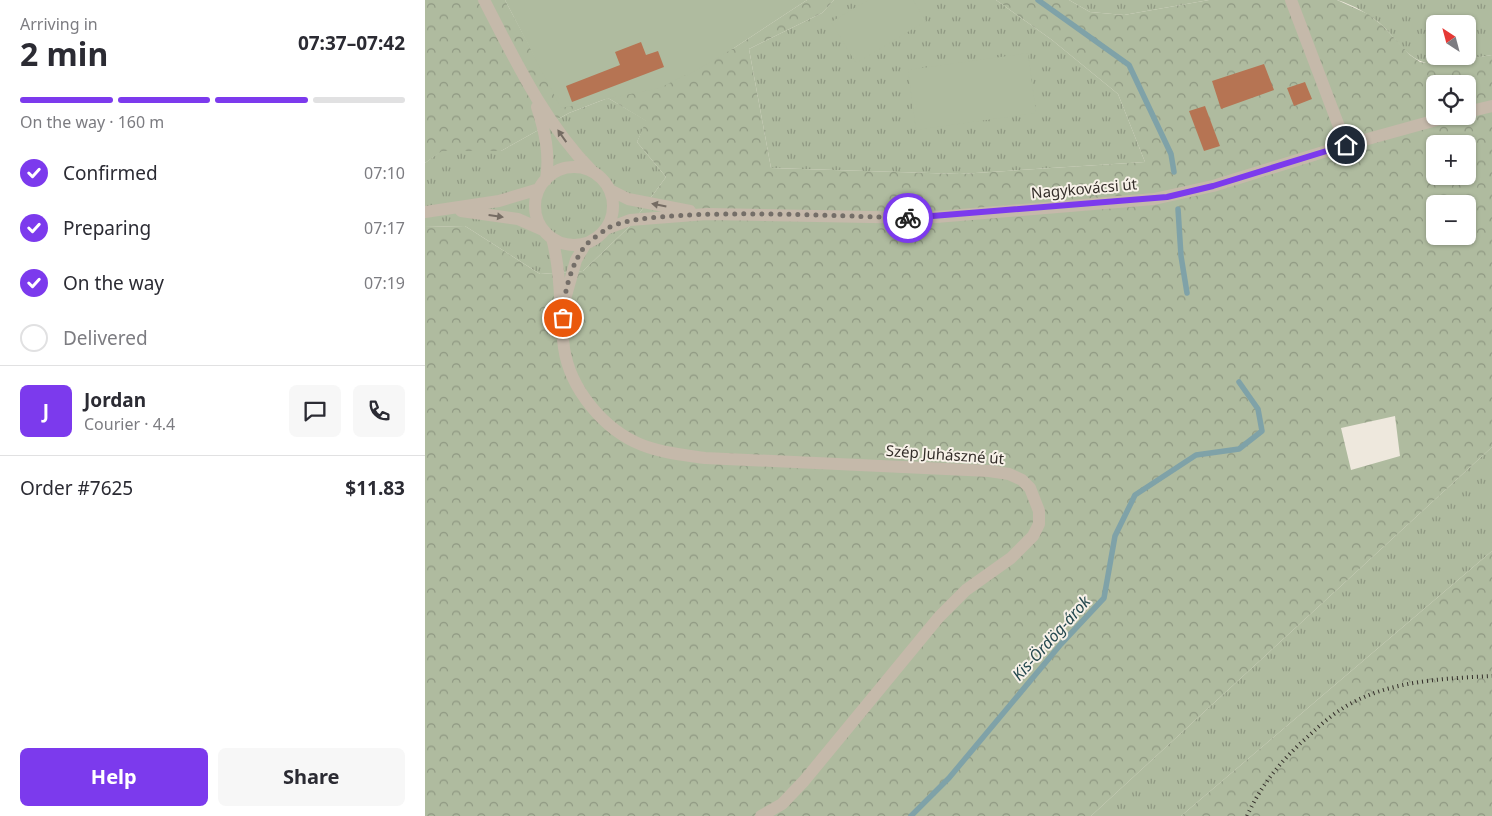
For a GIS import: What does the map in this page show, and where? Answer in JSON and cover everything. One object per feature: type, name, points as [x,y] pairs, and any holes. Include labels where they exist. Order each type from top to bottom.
[{"type":"street","points":[[448,210],[518,219],[566,244],[586,243],[596,239],[606,229],[612,215],[613,198],[610,190],[574,153],[533,94],[484,0]]},
{"type":"street","points":[[1291,0],[1346,145]]},
{"type":"street","points":[[533,94],[545,131],[549,159],[535,205],[537,218],[548,234]]},
{"type":"street","points":[[1476,110],[1492,106]]},
{"type":"street","name":"Nagykovácsi út","points":[[606,229],[631,220],[707,214],[925,218],[1154,199],[1213,186],[1346,145],[1426,123]]},
{"type":"street","points":[[425,212],[499,201],[542,184],[564,169],[576,167],[594,173]]},
{"type":"street","name":"Nagykovácsi út","points":[[610,190],[628,199],[707,214]]},
{"type":"street","name":"Szép Juhászné út","points":[[548,234],[558,262],[563,306],[564,350],[576,384],[600,416],[620,433],[642,445],[673,453],[705,458],[996,472],[1009,474],[1022,480],[1035,498],[1039,511],[1039,524],[1028,542],[1011,558],[951,604],[804,781],[782,804],[761,816]]},
{"type":"street","name":"Szép Juhászné út","points":[[563,306],[576,260],[586,243]]},
{"type":"green space","points":[[425,0],[505,0],[562,107],[607,97],[734,48],[807,0],[834,0],[822,13],[749,49],[771,168],[960,174],[1145,162],[1118,94],[1052,40],[996,0],[1069,0],[1090,12],[1124,15],[1209,0],[1337,0],[1368,14],[1383,26],[1410,55],[1420,62],[1426,63],[1426,65],[1476,65],[1476,57],[1492,55],[1492,447],[1091,816],[425,816],[425,227],[465,226],[540,274],[583,271],[630,226],[666,177],[637,142],[646,121],[608,98],[569,113],[501,151],[442,151],[425,163]],"holes":[[[1395,416],[1400,456],[1351,470],[1341,428]]]},
{"type":"green space","points":[[505,0],[807,0],[734,48],[686,76],[660,88],[561,108]]},
{"type":"green space","points":[[834,0],[996,0],[1052,40],[1118,94],[1145,162],[960,174],[771,168],[749,49],[822,13]]},
{"type":"green space","points":[[868,0],[913,0],[926,21],[856,63],[831,22]]},
{"type":"green space","points":[[1069,0],[1209,0],[1124,15],[1090,12]]},
{"type":"green space","points":[[1337,0],[1492,0],[1492,55],[1476,58],[1476,15],[1426,15],[1426,63],[1410,55],[1374,18]]},
{"type":"green space","points":[[1028,53],[1036,113],[916,130],[908,70]]},
{"type":"green space","points":[[608,98],[647,121],[637,142],[666,177],[630,226],[583,271],[540,274],[465,226],[425,227],[425,163],[441,151],[501,151],[569,113]]},
{"type":"green space","points":[[1492,447],[1492,551],[1181,816],[1091,816]]},
{"type":"green space","points":[[1492,551],[1492,816],[1181,816]]},
{"type":"building","points":[[641,42],[646,55],[658,51],[664,67],[572,102],[566,86],[620,65],[615,52]]},
{"type":"building","points":[[1264,64],[1274,90],[1221,109],[1212,81]]},
{"type":"building","points":[[1305,82],[1312,99],[1294,106],[1287,88]]},
{"type":"building","points":[[1205,106],[1220,146],[1204,151],[1189,111]]},
{"type":"waterway","name":"Kis-Ördög-árok","points":[[1038,0],[1129,65],[1171,154],[1174,172]]},
{"type":"waterway","name":"Kis-Ördög-árok","points":[[1178,209],[1181,256],[1187,293]]},
{"type":"waterway","name":"Kis-Ördög-árok","points":[[911,816],[949,778],[1061,644],[1104,598],[1115,536],[1135,495],[1196,455],[1239,449],[1262,431],[1258,409],[1239,382]]},
{"type":"railway","points":[[1247,816],[1264,785],[1286,758],[1322,723],[1347,706],[1366,696],[1407,684],[1492,676]]},
{"type":"way so far","points":[[563,318],[563,306],[576,260],[586,243],[596,239],[606,229],[631,220],[707,214],[908,218]]},
{"type":"route","points":[[908,218],[1167,197],[1213,186],[1346,145]]}]
